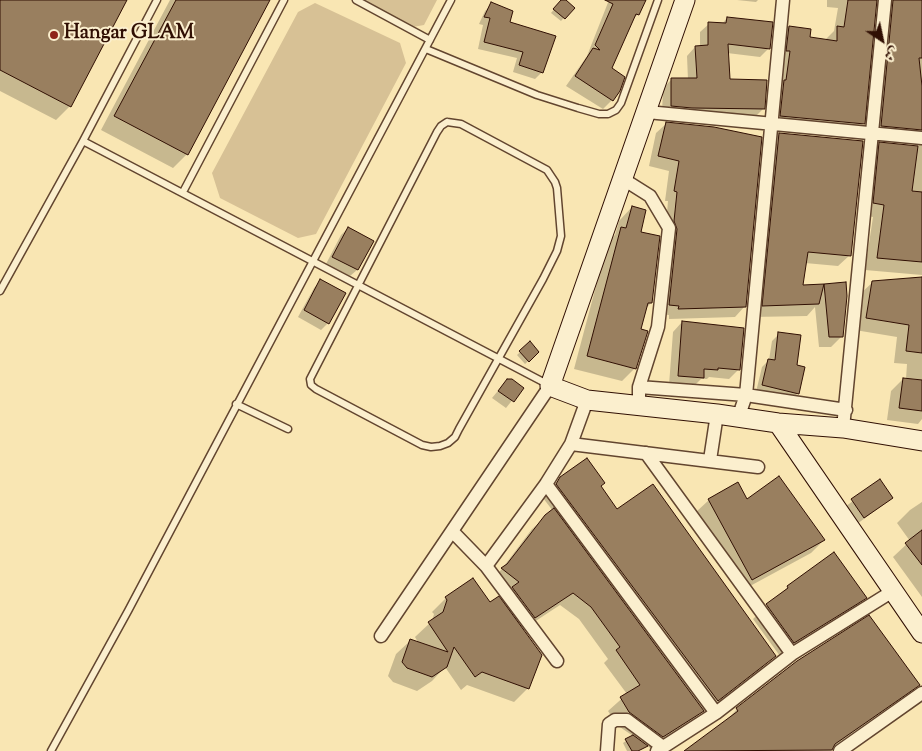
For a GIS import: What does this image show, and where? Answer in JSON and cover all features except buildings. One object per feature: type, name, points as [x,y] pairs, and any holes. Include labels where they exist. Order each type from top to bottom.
[{"type":"street","points":[[382,636],[550,386],[685,0]]},
{"type":"street","points":[[738,418],[746,395],[782,0]]},
{"type":"street","points":[[845,419],[884,0]]},
{"type":"street","points":[[647,112],[922,138]]},
{"type":"street","points":[[623,179],[650,196],[669,228],[658,327],[639,387],[639,405]]},
{"type":"street","points":[[550,386],[587,400],[717,414],[778,423],[845,419]]},
{"type":"street","points":[[639,387],[746,395],[845,419],[922,441]]},
{"type":"street","points":[[486,566],[546,484],[571,444],[587,400]]},
{"type":"street","points":[[710,460],[717,414]]},
{"type":"street","points":[[778,423],[922,633]]},
{"type":"street","points":[[571,444],[758,467]]},
{"type":"street","points":[[646,454],[792,654]]},
{"type":"street","points":[[546,484],[716,713]]},
{"type":"street","points":[[452,532],[486,566],[556,661]]},
{"type":"street","points":[[607,751],[609,724],[615,720],[627,720],[660,749],[716,713],[792,654],[893,591]]},
{"type":"street","points":[[840,751],[922,694]]},
{"type":"lane","points":[[0,291],[83,141],[157,0]]},
{"type":"lane","points":[[182,192],[284,0]]},
{"type":"lane","points":[[356,0],[430,40]]},
{"type":"lane","points":[[51,751],[128,611],[451,0]]},
{"type":"lane","points":[[426,49],[538,95],[599,114],[608,114],[616,110],[621,103],[658,0]]},
{"type":"lane","points":[[447,122],[461,124],[547,170],[555,182],[561,236],[557,251],[498,360],[455,437],[448,443],[431,447],[316,389],[310,379],[441,126],[447,122]]},
{"type":"lane","points":[[83,141],[550,386]]},
{"type":"lane","points":[[236,404],[288,429]]},
{"type":"shaded area","points":[[353,0],[437,0],[424,25],[407,28]]},
{"type":"shaded area","points":[[315,3],[400,43],[406,63],[316,234],[298,238],[220,198],[212,173],[298,12]]},
{"type":"place","name":"Hangar GLAM","points":[[54,35]]}]
